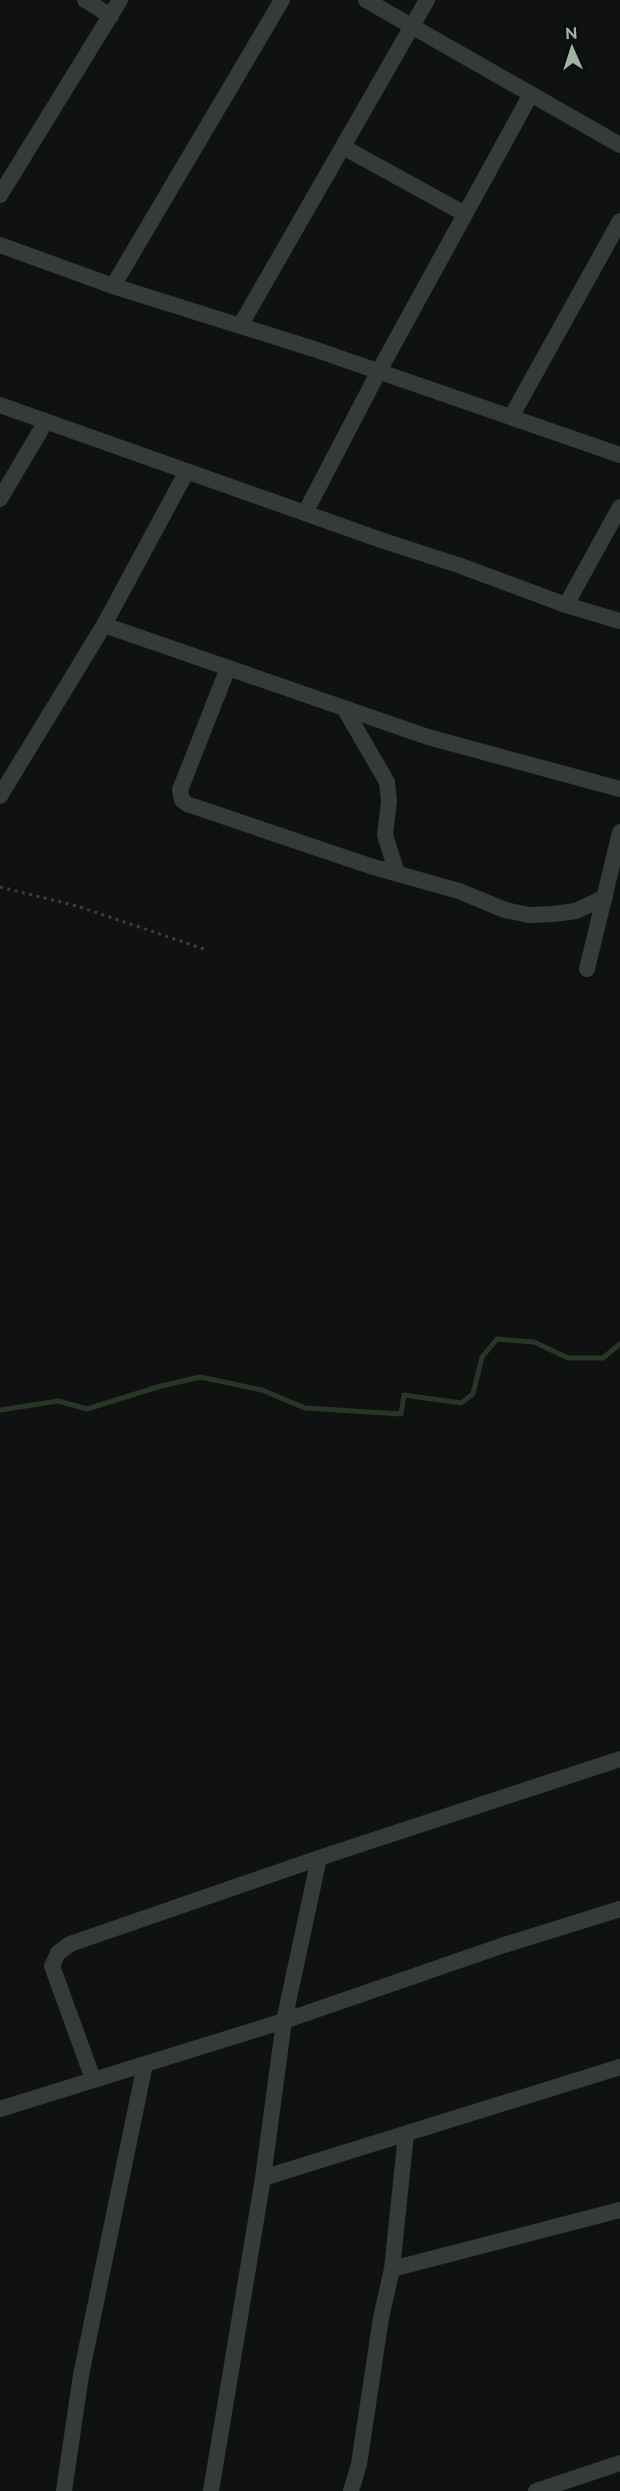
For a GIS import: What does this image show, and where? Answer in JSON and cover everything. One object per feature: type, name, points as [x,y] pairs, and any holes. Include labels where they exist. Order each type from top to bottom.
[{"type":"street","points":[[85,0],[111,16]]},
{"type":"street","points":[[0,195],[120,0]]},
{"type":"street","points":[[113,286],[282,0]]},
{"type":"street","points":[[366,0],[620,145]]},
{"type":"street","points":[[240,326],[427,0]]},
{"type":"street","points":[[305,513],[379,371],[531,94]]},
{"type":"street","points":[[343,147],[465,214]]},
{"type":"street","points":[[511,417],[620,221]]},
{"type":"street","points":[[0,245],[113,286],[379,371],[620,455]]},
{"type":"street","points":[[0,405],[45,423],[461,566],[566,606],[620,621]]},
{"type":"street","points":[[0,499],[45,423]]},
{"type":"street","points":[[0,796],[104,625],[187,471]]},
{"type":"street","points":[[566,606],[620,507]]},
{"type":"street","points":[[104,625],[428,737],[620,789]]},
{"type":"street","points":[[228,668],[180,790],[182,800],[397,873],[459,891],[505,910],[529,915],[576,910],[605,897]]},
{"type":"street","points":[[344,708],[387,782],[389,792],[385,835],[397,873]]},
{"type":"street","points":[[587,969],[620,832]]},
{"type":"street","points":[[93,2079],[52,1966],[58,1953],[70,1944],[319,1858],[620,1759]]},
{"type":"street","points":[[211,2491],[263,2178],[284,2021],[319,1858]]},
{"type":"street","points":[[0,2109],[284,2021],[504,1945],[620,1909]]},
{"type":"street","points":[[64,2491],[81,2375],[145,2064]]},
{"type":"street","points":[[263,2178],[620,2067]]},
{"type":"street","points":[[351,2491],[359,2464],[381,2318],[392,2269],[406,2134]]},
{"type":"street","points":[[392,2269],[620,2210]]},
{"type":"street","points":[[536,2491],[620,2463]]},
{"type":"path","points":[[0,887],[77,906],[207,950]]},
{"type":"waterway","points":[[0,1410],[58,1401],[87,1409],[161,1386],[200,1377],[262,1390],[305,1408],[401,1414],[404,1395],[461,1403],[473,1394],[482,1357],[497,1339],[534,1342],[568,1358],[603,1358],[620,1344]]}]
